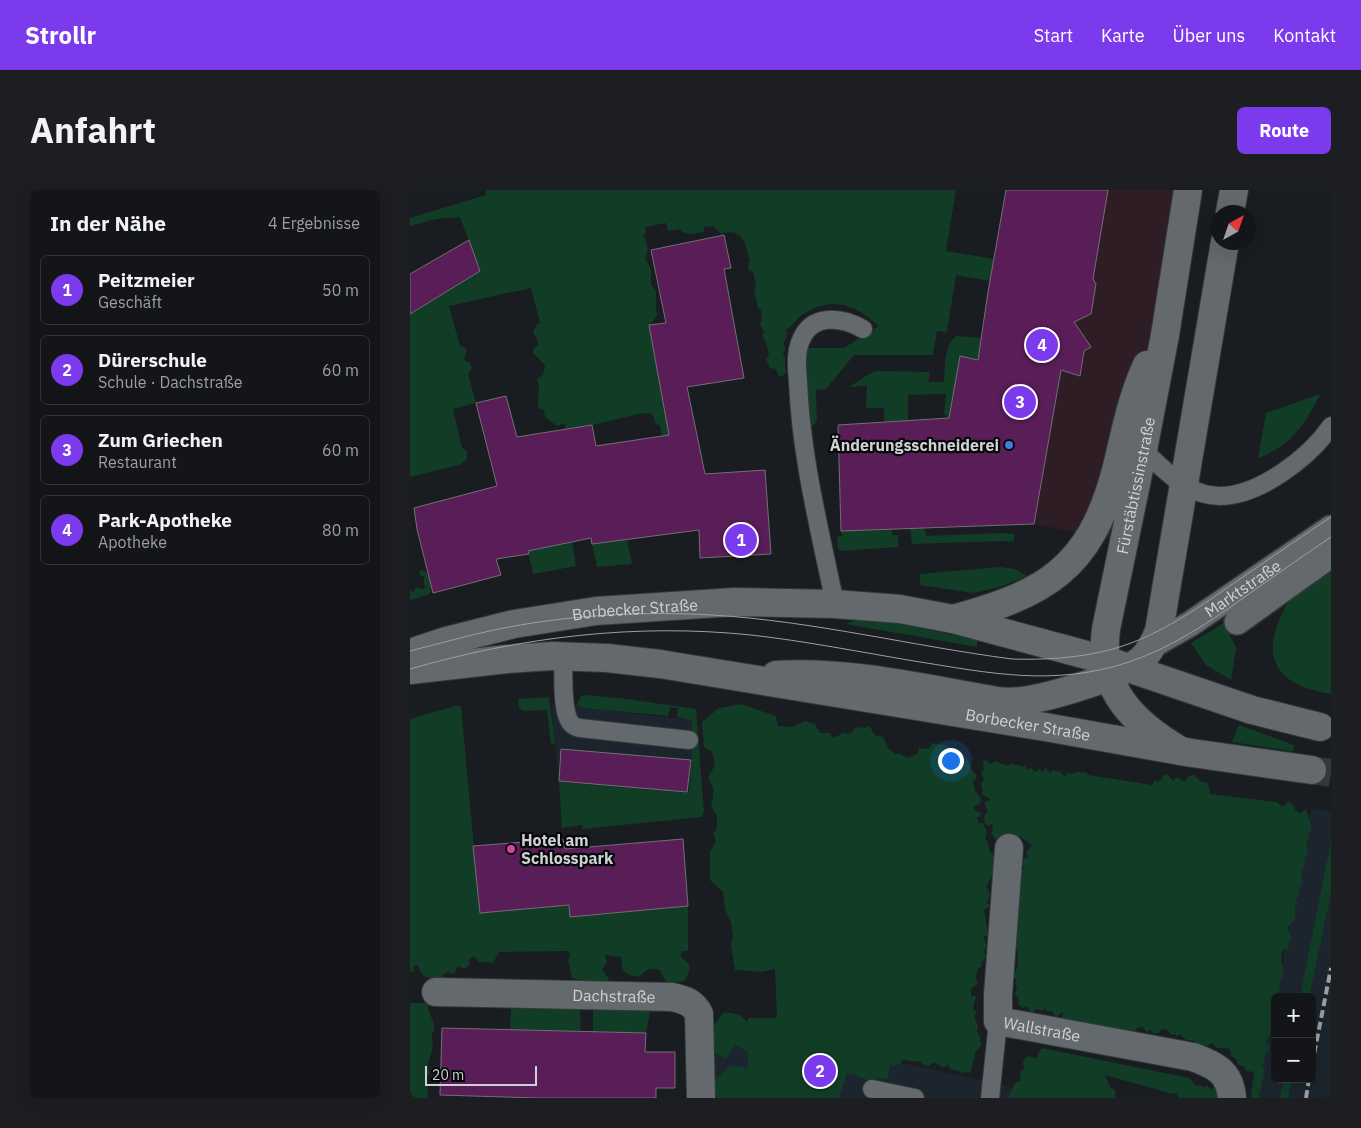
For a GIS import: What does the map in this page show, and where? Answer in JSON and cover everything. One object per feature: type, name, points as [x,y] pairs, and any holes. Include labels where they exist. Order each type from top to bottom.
[{"type":"street","name":"Fürstäbtissinstraße","points":[[1181,751],[1151,732],[1129,712],[1119,698],[1106,628],[1143,450],[1188,190]]},
{"type":"street","points":[[1231,205],[1234,190]]},
{"type":"street","points":[[1114,668],[1140,661],[1153,644],[1158,631],[1224,250]]},
{"type":"street","name":"Borbecker Straße","points":[[953,619],[1010,602],[1042,586],[1070,562],[1084,546],[1096,526],[1108,493],[1134,394],[1166,322]]},
{"type":"street","name":"Marktstraße","points":[[1153,644],[1190,624],[1331,528]]},
{"type":"street","name":"Marktstraße","points":[[1236,622],[1331,555]]},
{"type":"street","name":"Borbecker Straße","points":[[410,653],[446,641],[514,624],[596,611],[734,602],[835,604],[900,609],[953,619],[1252,710],[1320,728]]},
{"type":"street","name":"Borbecker Straße","points":[[410,670],[507,659],[563,656],[607,658],[744,677],[1181,751],[1312,770]]},
{"type":"street","name":"Borbecker Straße","points":[[744,677],[788,674],[859,678],[1006,702],[1037,698],[1114,668]]},
{"type":"street","name":"Wallstraße","points":[[1009,848],[998,995],[998,1021],[1193,1057],[1209,1062],[1230,1083],[1232,1098]]},
{"type":"street","name":"Dachstraße","points":[[436,992],[672,997],[689,1001],[695,1006],[699,1014],[701,1098]]},
{"type":"lane","points":[[835,604],[801,426],[798,354],[801,340],[806,332],[815,324],[834,319],[844,320],[862,329]]},
{"type":"lane","points":[[1143,450],[1184,485],[1203,493],[1220,496],[1234,494],[1272,479],[1302,458],[1331,426]]},
{"type":"lane","points":[[563,656],[565,707],[567,716],[574,726],[689,740]]},
{"type":"lane","points":[[990,1098],[998,1021]]},
{"type":"lane","points":[[872,1089],[915,1098]]},
{"type":"shaded area","points":[[1006,190],[1188,190],[1125,542],[1034,524],[960,356],[978,359]]},
{"type":"shaded area","points":[[577,704],[582,708],[692,720],[692,760],[689,793],[559,782],[551,705]]},
{"type":"shaded area","points":[[1311,808],[1331,811],[1331,1098],[1255,1098],[1271,1023],[1271,1083],[1316,1083],[1316,993],[1277,993]]},
{"type":"shaded area","points":[[699,1026],[785,1038],[991,1082],[1050,1098],[701,1098]]},
{"type":"green space","points":[[485,190],[956,190],[946,251],[994,259],[990,281],[956,275],[947,332],[937,331],[933,355],[854,355],[826,389],[816,390],[817,421],[810,429],[804,348],[844,348],[879,326],[861,312],[843,305],[823,305],[813,309],[802,315],[785,330],[787,338],[784,341],[785,350],[783,353],[786,372],[779,377],[776,369],[770,368],[766,359],[769,355],[766,342],[762,336],[764,331],[760,325],[762,318],[761,310],[758,308],[754,290],[756,285],[753,272],[749,270],[748,264],[750,261],[742,238],[734,233],[721,234],[713,226],[704,227],[704,232],[691,234],[682,232],[681,229],[668,231],[666,223],[645,227],[646,234],[643,235],[648,249],[645,258],[651,269],[651,284],[656,291],[656,311],[658,314],[649,326],[674,437],[666,456],[660,426],[656,424],[652,414],[643,413],[566,430],[564,423],[557,426],[545,417],[544,410],[538,408],[539,386],[537,379],[543,375],[545,365],[533,353],[534,348],[538,345],[537,338],[533,333],[536,325],[540,323],[531,288],[449,306],[460,346],[466,348],[465,361],[469,362],[472,368],[468,374],[476,403],[453,409],[462,448],[467,451],[467,458],[459,465],[410,477],[410,314],[480,270],[460,217],[436,219],[410,226],[410,218],[486,195]]},
{"type":"green space","points":[[957,336],[981,338],[978,360],[960,356],[949,418],[944,413],[946,394],[908,395],[908,420],[884,422],[884,408],[866,408],[867,386],[849,387],[876,371],[930,372],[928,382],[944,382],[947,350],[953,339]]},
{"type":"green space","points":[[1320,395],[1308,416],[1288,441],[1279,448],[1258,458],[1266,413]]},
{"type":"green space","points":[[924,527],[926,536],[1003,533],[1014,534],[1014,541],[912,544],[910,528]]},
{"type":"green space","points":[[892,530],[892,535],[898,535],[898,547],[841,551],[838,548],[837,537],[842,536],[841,531]]},
{"type":"green space","points":[[627,540],[632,564],[597,567],[592,544]]},
{"type":"green space","points":[[572,542],[576,566],[533,574],[528,551]]},
{"type":"green space","points":[[1000,567],[1015,569],[1027,576],[1000,587],[973,593],[920,585],[920,574]]},
{"type":"green space","points":[[421,569],[429,574],[431,592],[428,595],[410,600],[410,590],[414,592],[418,587],[423,590],[426,586],[424,584],[424,577],[419,572]]},
{"type":"green space","points":[[1331,569],[1331,694],[1304,687],[1284,675],[1277,666],[1273,655],[1273,642],[1280,618],[1291,599]]},
{"type":"green space","points":[[859,619],[888,621],[977,640],[977,647],[846,624]]},
{"type":"green space","points":[[1224,623],[1236,648],[1231,680],[1206,665],[1191,643]]},
{"type":"green space","points":[[587,695],[696,709],[704,812],[702,817],[582,829],[582,825],[562,828],[559,782],[689,793],[692,760],[692,720],[677,717],[678,708],[670,707],[668,716],[582,708],[577,704],[581,696]]},
{"type":"green space","points":[[549,697],[555,743],[551,744],[547,710],[524,711],[519,708],[518,699]]},
{"type":"green space","points":[[741,704],[776,716],[778,726],[793,727],[805,721],[815,724],[820,733],[830,733],[832,738],[844,733],[850,734],[856,727],[865,728],[870,726],[874,735],[883,737],[889,749],[907,758],[917,754],[919,748],[928,749],[932,743],[945,745],[960,757],[968,760],[973,772],[976,774],[976,779],[973,781],[975,791],[981,798],[980,804],[973,807],[975,811],[980,812],[981,816],[977,818],[979,824],[982,822],[987,832],[985,838],[994,856],[992,863],[996,866],[986,888],[990,895],[987,903],[990,906],[984,910],[988,935],[983,936],[987,946],[984,951],[986,957],[975,976],[978,983],[971,989],[971,996],[976,996],[973,1009],[977,1012],[974,1016],[982,1045],[976,1051],[970,1073],[961,1073],[950,1069],[948,1064],[945,1067],[941,1067],[935,1062],[928,1066],[920,1061],[912,1062],[904,1059],[900,1064],[893,1066],[890,1061],[888,1079],[866,1080],[847,1073],[839,1098],[693,1098],[730,1066],[748,1068],[748,1052],[735,1045],[726,1059],[715,1053],[712,1028],[723,1013],[737,1014],[748,1023],[748,1018],[776,1018],[777,1015],[775,969],[761,972],[735,970],[731,945],[733,936],[731,922],[725,910],[723,892],[710,880],[710,852],[716,841],[713,834],[717,829],[717,816],[711,806],[713,791],[708,778],[715,765],[712,752],[704,747],[702,722],[719,708]]},
{"type":"green space","points":[[461,706],[480,913],[569,905],[571,917],[688,906],[688,951],[682,951],[681,957],[689,964],[689,972],[685,981],[667,984],[660,970],[657,969],[648,970],[639,977],[629,975],[623,971],[621,957],[605,955],[607,962],[602,970],[608,977],[609,985],[583,986],[579,980],[572,978],[568,960],[570,956],[569,951],[499,952],[493,963],[479,962],[474,956],[469,960],[469,965],[464,969],[458,966],[454,974],[446,972],[440,979],[423,975],[418,965],[414,966],[414,972],[410,971],[410,719]]},
{"type":"green space","points":[[1239,725],[1294,745],[1293,751],[1232,742]]},
{"type":"green space","points":[[985,760],[990,764],[995,761],[1008,766],[1012,763],[1021,767],[1025,765],[1027,770],[1030,768],[1035,772],[1040,769],[1042,772],[1046,768],[1050,773],[1053,770],[1061,772],[1062,775],[1066,776],[1068,773],[1073,774],[1078,771],[1085,772],[1088,775],[1152,785],[1155,780],[1158,782],[1167,774],[1173,781],[1177,777],[1184,782],[1189,776],[1194,775],[1200,781],[1208,783],[1210,794],[1277,802],[1281,806],[1289,801],[1299,814],[1306,809],[1312,829],[1306,844],[1308,854],[1303,859],[1305,863],[1301,876],[1303,884],[1299,888],[1299,896],[1296,900],[1298,904],[1295,907],[1295,919],[1287,928],[1292,938],[1288,945],[1289,948],[1284,949],[1281,953],[1283,975],[1279,987],[1279,993],[1271,993],[1271,1034],[1266,1042],[1270,1047],[1264,1057],[1265,1063],[1261,1066],[1264,1067],[1264,1074],[1258,1098],[1251,1098],[1254,1072],[1246,1071],[1244,1066],[1238,1065],[1236,1059],[1231,1056],[1231,1051],[1227,1049],[1230,1048],[1217,1048],[1213,1043],[1203,1048],[1191,1040],[1186,1040],[1180,1034],[1177,1037],[1175,1034],[1172,1035],[1166,1029],[1153,1033],[1151,1030],[1146,1032],[1143,1027],[1136,1028],[1136,1032],[1132,1035],[1089,1029],[1084,1022],[1082,1025],[1064,1022],[1062,1018],[1063,1012],[1057,1016],[1052,1011],[1047,1012],[1044,1008],[1043,1011],[1035,1009],[1033,1013],[1030,1012],[1027,1006],[1023,1008],[1018,1004],[1018,997],[1014,995],[1017,989],[1015,983],[1017,980],[1013,977],[1018,965],[1017,949],[1014,941],[1017,932],[1013,928],[1015,910],[1019,906],[1017,904],[1020,892],[1016,888],[1022,881],[1018,875],[1024,868],[1022,861],[1024,858],[1028,858],[1026,852],[1032,845],[1019,836],[1018,838],[997,841],[991,833],[993,830],[992,824],[989,826],[985,824],[984,816],[988,811],[984,803],[991,799],[981,794],[983,791],[981,784],[984,779],[981,773],[984,770],[983,762]]},
{"type":"green space","points":[[1331,841],[1331,893],[1310,993],[1301,993]]},
{"type":"green space","points":[[410,1003],[428,1003],[433,1024],[433,1048],[428,1064],[430,1073],[427,1077],[428,1098],[410,1098]]},
{"type":"green space","points":[[521,1003],[580,1009],[581,1030],[510,1030],[511,1009],[521,1009]]},
{"type":"green space","points":[[593,1006],[647,1008],[647,1011],[650,1012],[646,1033],[593,1031]]},
{"type":"green space","points":[[1042,1048],[1189,1078],[1196,1086],[1200,1085],[1205,1088],[1206,1085],[1213,1090],[1213,1088],[1217,1088],[1226,1098],[1178,1098],[1177,1093],[1173,1094],[1105,1075],[1110,1087],[1115,1090],[1116,1098],[1008,1098],[1015,1083],[1020,1081],[1021,1070],[1024,1069],[1023,1062],[1027,1056],[1037,1058]]},
{"type":"green space","points":[[1283,1083],[1291,1083],[1288,1098],[1280,1098]]},
{"type":"building","points":[[1006,190],[1108,190],[1093,279],[1096,284],[1091,314],[1074,322],[1091,347],[1084,351],[1080,376],[1061,370],[1034,524],[841,531],[838,425],[949,418],[960,356],[978,360]]},
{"type":"building","points":[[724,235],[731,268],[724,269],[744,378],[687,387],[705,474],[765,470],[771,554],[700,558],[699,530],[592,544],[591,538],[528,551],[529,554],[496,559],[501,575],[433,593],[417,529],[414,508],[497,486],[476,403],[506,396],[517,437],[592,425],[596,446],[669,435],[649,325],[666,323],[651,250]]},
{"type":"building","points":[[469,240],[480,271],[410,314],[410,274]]},
{"type":"building","points":[[561,749],[691,760],[687,792],[559,781]]},
{"type":"building","points":[[563,839],[565,849],[683,839],[688,906],[570,917],[569,905],[480,913],[473,846]]},
{"type":"building","points":[[442,1028],[646,1033],[645,1052],[675,1052],[675,1088],[656,1088],[656,1098],[537,1098],[440,1095]]},
{"type":"tunnel","points":[[1312,770],[1331,773]]},
{"type":"tram line","points":[[410,651],[494,630],[548,621],[603,615],[685,614],[750,618],[825,628],[1012,659],[1050,659],[1076,656],[1113,649],[1148,636],[1165,627],[1212,598],[1331,517]]},
{"type":"tram line","points":[[410,669],[494,648],[536,641],[621,632],[664,631],[771,637],[995,673],[1048,676],[1074,674],[1101,670],[1129,662],[1173,643],[1213,619],[1331,537]]},
{"type":"railway","points":[[1316,1045],[1331,968]]},
{"type":"railway","points":[[1306,1098],[1308,1083]]},
{"type":"place","name":"Park-Apotheke","points":[[1042,345]]},
{"type":"place","name":"Zum Griechen","points":[[1020,402]]},
{"type":"place","name":"Änderungsschneiderei","points":[[1009,445]]},
{"type":"place","name":"Peitzmeier","points":[[741,540]]},
{"type":"place","name":"Hotel am Schlosspark","points":[[511,849]]},
{"type":"place","name":"Dürerschule","points":[[820,1071]]}]
